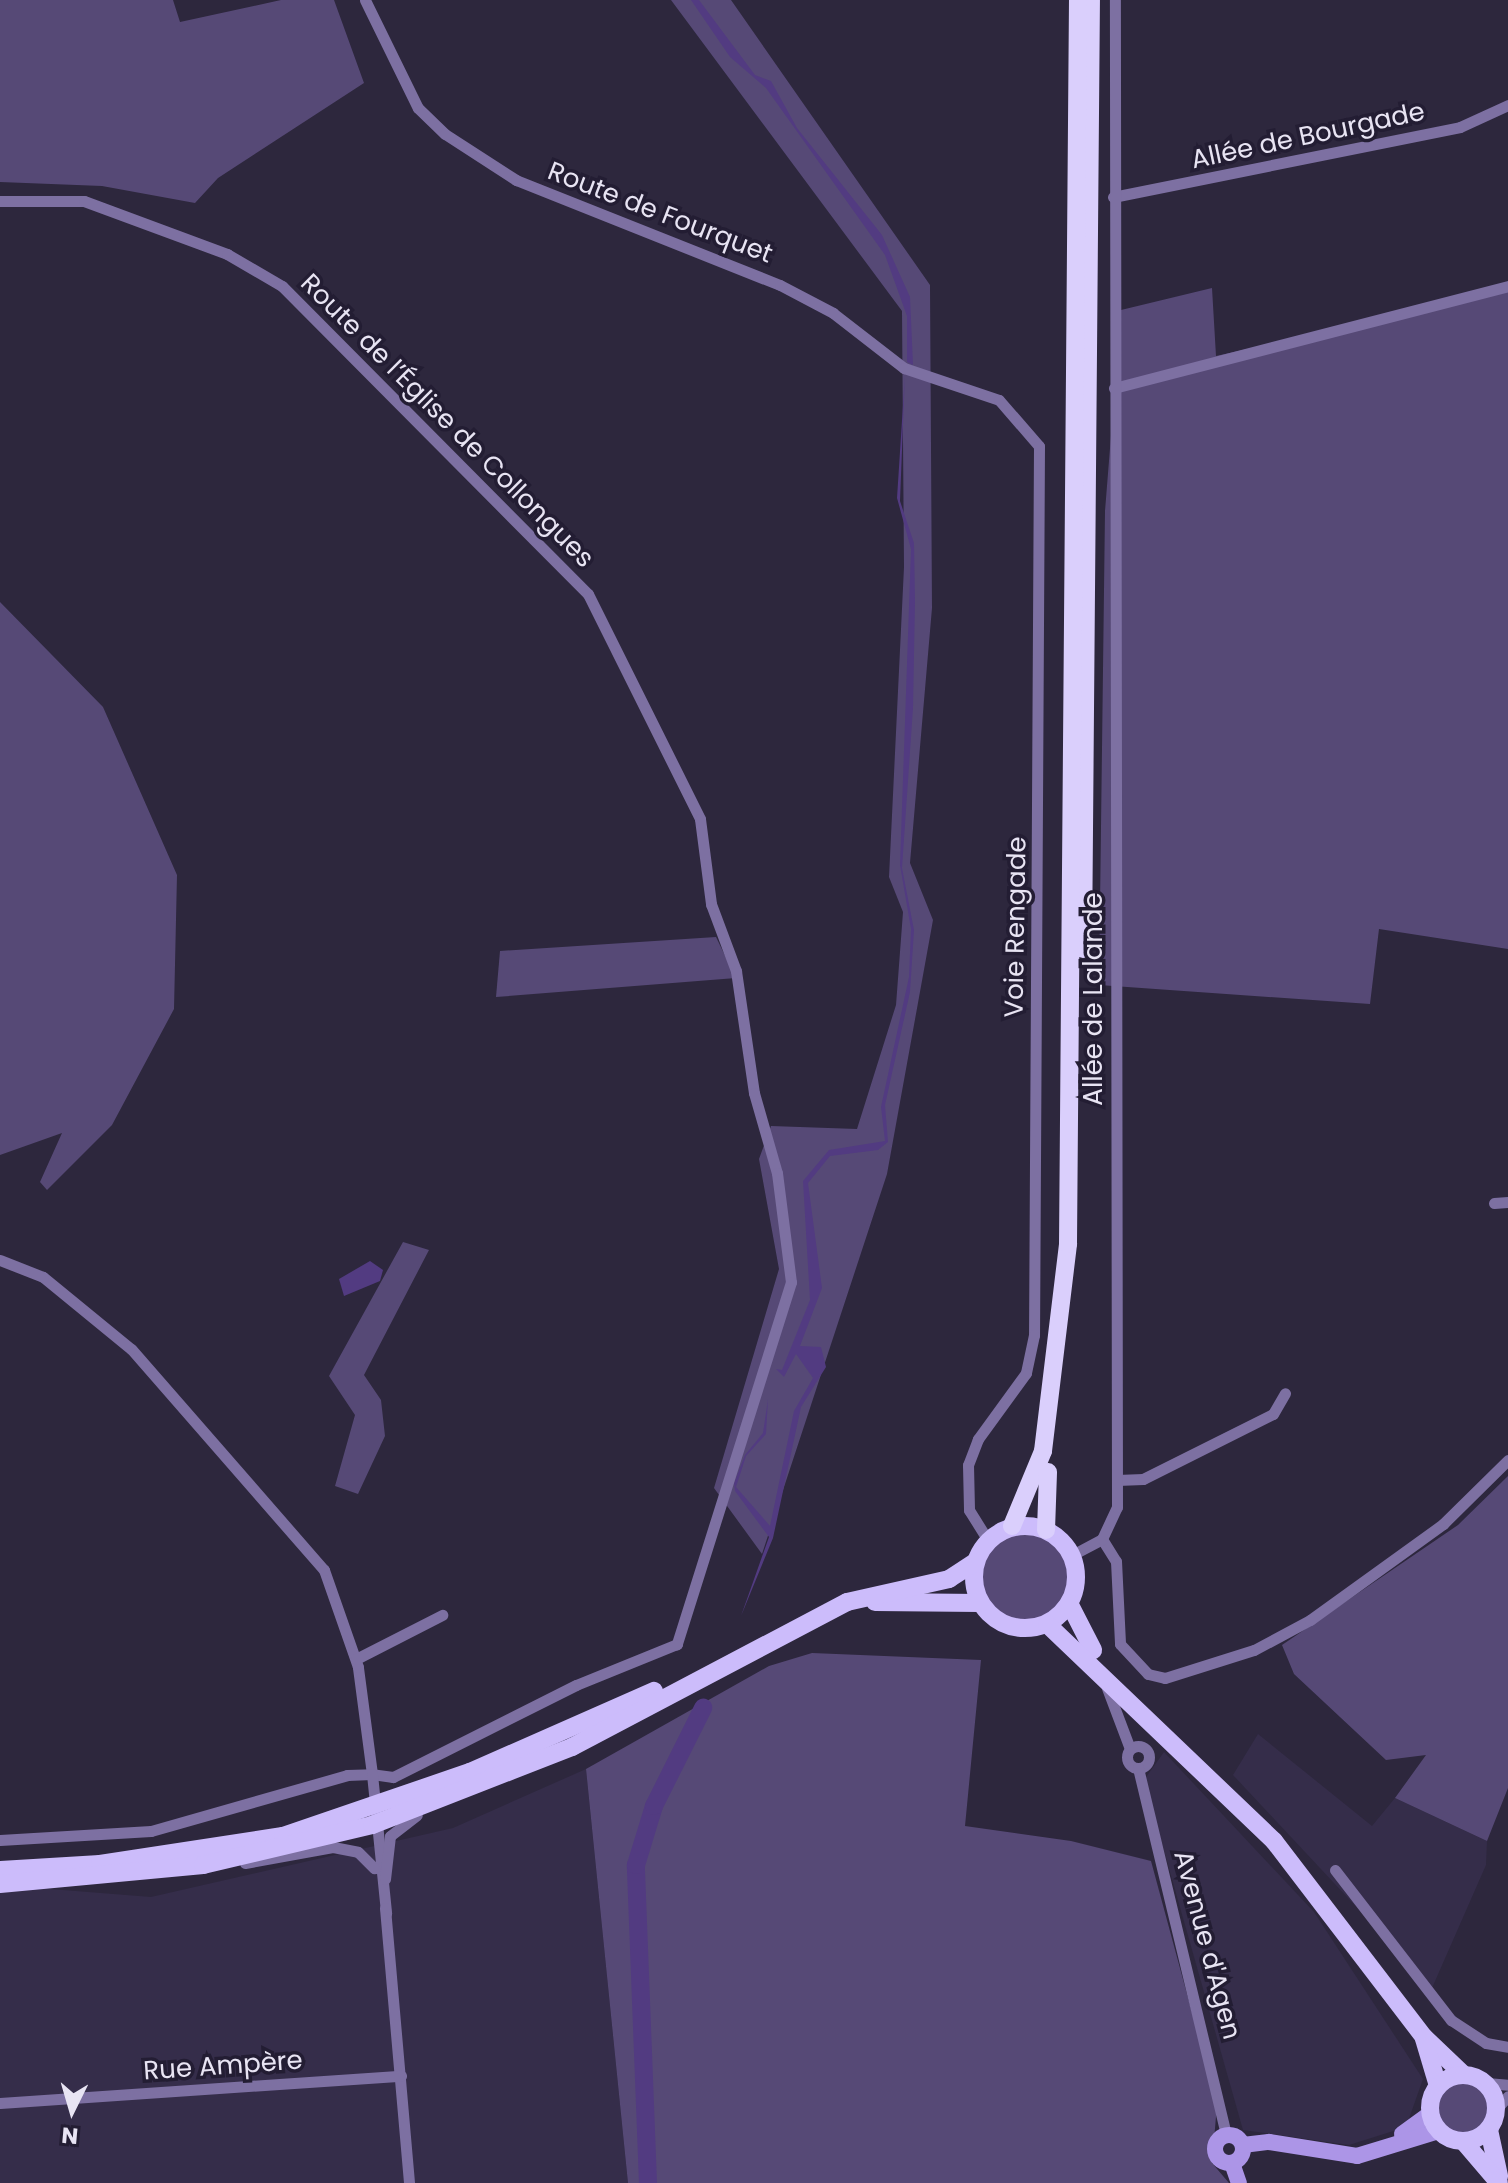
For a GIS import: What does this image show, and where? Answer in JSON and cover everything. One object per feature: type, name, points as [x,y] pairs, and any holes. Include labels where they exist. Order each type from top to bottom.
[{"type":"highway","points":[[1012,1526],[1043,1451],[1068,1244],[1078,0]]},
{"type":"highway","points":[[1046,1530],[1081,1244],[1091,0]]},
{"type":"main road","points":[[0,1870],[235,1846],[375,1816],[753,1649],[871,1593],[949,1579],[975,1562],[988,1540],[1012,1526],[1046,1530],[1072,1555],[1077,1577],[1069,1603],[1047,1624]]},
{"type":"main road","points":[[975,1562],[980,1603]]},
{"type":"main road","points":[[811,1621],[913,1598],[980,1603],[1004,1624],[1047,1624],[1091,1659],[1274,1841],[1424,2037],[1463,2074],[1487,2083],[1503,2102],[1489,2130],[1500,2183]]},
{"type":"main road","points":[[1069,1603],[1112,1679]]},
{"type":"main road","points":[[0,1884],[170,1870],[446,1799],[572,1747],[753,1649]]},
{"type":"main road","points":[[1239,2183],[1232,2163],[1215,2151],[1226,2135],[1243,2145],[1269,2142],[1357,2156],[1395,2139],[1430,2114],[1438,2086],[1424,2037]]},
{"type":"main road","points":[[1438,2086],[1463,2074]]},
{"type":"main road","points":[[1430,2114],[1439,2131]]},
{"type":"main road","points":[[1463,2141],[1489,2130]]},
{"type":"main road","points":[[1395,2139],[1439,2131],[1463,2141],[1500,2183]]},
{"type":"main road","points":[[1232,2163],[1243,2145]]},
{"type":"street","name":"Route de Fourquet","points":[[365,0],[418,108],[516,180],[735,262],[833,313],[904,368],[999,400]]},
{"type":"street","name":"Allée de Lalande","points":[[1102,1539],[1115,1519],[1117,1480],[1115,0]]},
{"type":"street","name":"Allée de Bourgade","points":[[1113,197],[1460,127],[1508,105]]},
{"type":"street","name":"Route de l’Église de Collongues","points":[[0,201],[84,201],[227,254],[282,286],[588,594],[686,785],[700,819],[711,904],[736,971],[791,1282],[677,1644],[576,1685],[411,1773],[372,1774]]},
{"type":"street","points":[[1114,388],[1508,286]]},
{"type":"street","name":"Voie Rengade","points":[[988,1540],[967,1498],[971,1453],[1026,1373],[1034,1335],[1042,471],[1032,430],[999,400]]},
{"type":"street","points":[[1494,1203],[1508,1202]]},
{"type":"street","points":[[0,1260],[43,1277],[98,1318],[205,1428],[324,1570],[356,1659],[372,1774],[409,2183]]},
{"type":"street","points":[[1117,1480],[1143,1479],[1273,1414],[1285,1393]]},
{"type":"street","points":[[1072,1555],[1102,1539],[1116,1561],[1120,1644],[1148,1674],[1165,1678],[1254,1650],[1310,1620],[1443,1524],[1508,1460]]},
{"type":"street","points":[[356,1659],[442,1615]]},
{"type":"street","points":[[1091,1659],[1130,1749],[1129,1763],[1138,1768],[1149,1755],[1138,1746],[1130,1749]]},
{"type":"street","name":"Avenue d'Agen","points":[[1138,1768],[1226,2135]]},
{"type":"street","points":[[0,1840],[151,1831],[347,1775],[372,1774]]},
{"type":"street","points":[[386,1913],[390,1836],[446,1799]]},
{"type":"street","points":[[170,1870],[345,1848],[372,1863],[386,1913]]},
{"type":"street","points":[[1335,1870],[1451,2020],[1486,2043],[1508,2047]]},
{"type":"street","name":"Rue Ampère","points":[[0,2103],[401,2076]]},
{"type":"street","points":[[1487,2083],[1508,2085]]},
{"type":"shaded area","points":[[0,0],[173,0],[180,22],[281,0],[334,0],[364,83],[218,178],[195,203],[102,186],[0,182]]},
{"type":"shaded area","points":[[671,0],[731,0],[930,285],[932,608],[910,863],[933,920],[887,1174],[762,1554],[714,1488],[779,1269],[759,1159],[771,1126],[857,1129],[896,1005],[903,912],[889,877],[904,567],[902,311]]},
{"type":"shaded area","points":[[691,0],[699,0],[755,75],[771,81],[797,128],[882,235],[910,297],[913,365],[907,362],[907,316],[885,255],[766,88],[730,57]]},
{"type":"shaded area","points":[[1212,288],[1216,356],[1508,291],[1508,949],[1379,929],[1370,1004],[1099,985],[1105,511],[1121,310]]},
{"type":"shaded area","points":[[905,374],[900,501],[914,543],[915,601],[913,708],[902,868],[914,930],[910,992],[885,1105],[888,1142],[878,1150],[830,1156],[808,1183],[822,1288],[800,1346],[821,1347],[826,1367],[801,1407],[773,1538],[741,1616],[769,1537],[735,1491],[734,1483],[745,1455],[763,1433],[768,1399],[766,1434],[746,1456],[736,1487],[770,1526],[794,1411],[813,1378],[796,1354],[784,1377],[776,1369],[782,1370],[810,1300],[803,1181],[829,1150],[885,1141],[881,1107],[909,977],[911,929],[900,865],[911,549],[897,498]]},
{"type":"shaded area","points":[[0,602],[103,707],[177,875],[174,1009],[112,1125],[47,1190],[40,1182],[62,1133],[0,1155]]},
{"type":"shaded area","points":[[716,937],[736,978],[496,997],[500,951]]},
{"type":"shaded area","points":[[403,1242],[429,1250],[364,1375],[381,1400],[385,1436],[358,1494],[335,1486],[355,1415],[329,1376]]},
{"type":"shaded area","points":[[370,1261],[383,1270],[380,1281],[344,1296],[339,1279]]},
{"type":"shaded area","points":[[1508,1476],[1508,1788],[1487,1841],[1395,1798],[1426,1755],[1386,1760],[1294,1674],[1282,1645],[1458,1525]]},
{"type":"shaded area","points":[[1025,1533],[1042,1537],[1056,1546],[1065,1560],[1069,1577],[1065,1594],[1056,1608],[1042,1617],[1025,1621],[1008,1617],[994,1608],[985,1594],[981,1577],[985,1560],[994,1546],[1008,1537]]},
{"type":"shaded area","points":[[812,1653],[981,1660],[965,1826],[1071,1841],[1151,1861],[1217,2105],[1212,2163],[1229,2183],[628,2183],[586,1769],[769,1666]]},
{"type":"shaded area","points":[[1258,1734],[1372,1826],[1395,1798],[1487,1841],[1486,1865],[1432,1988],[1233,1775]]},
{"type":"shaded area","points":[[1164,1752],[1314,1912],[1423,2079],[1406,2127],[1349,2145],[1243,2130],[1144,1780]]},
{"type":"shaded area","points":[[586,1769],[628,2183],[0,2183],[0,1885],[151,1897],[453,1828]]},
{"type":"shaded area","points":[[1463,2081],[1482,2088],[1489,2107],[1482,2126],[1463,2133],[1444,2126],[1437,2107],[1444,2088]]},
{"type":"waterway","points":[[648,2183],[636,1865],[654,1806],[703,1708]]}]
